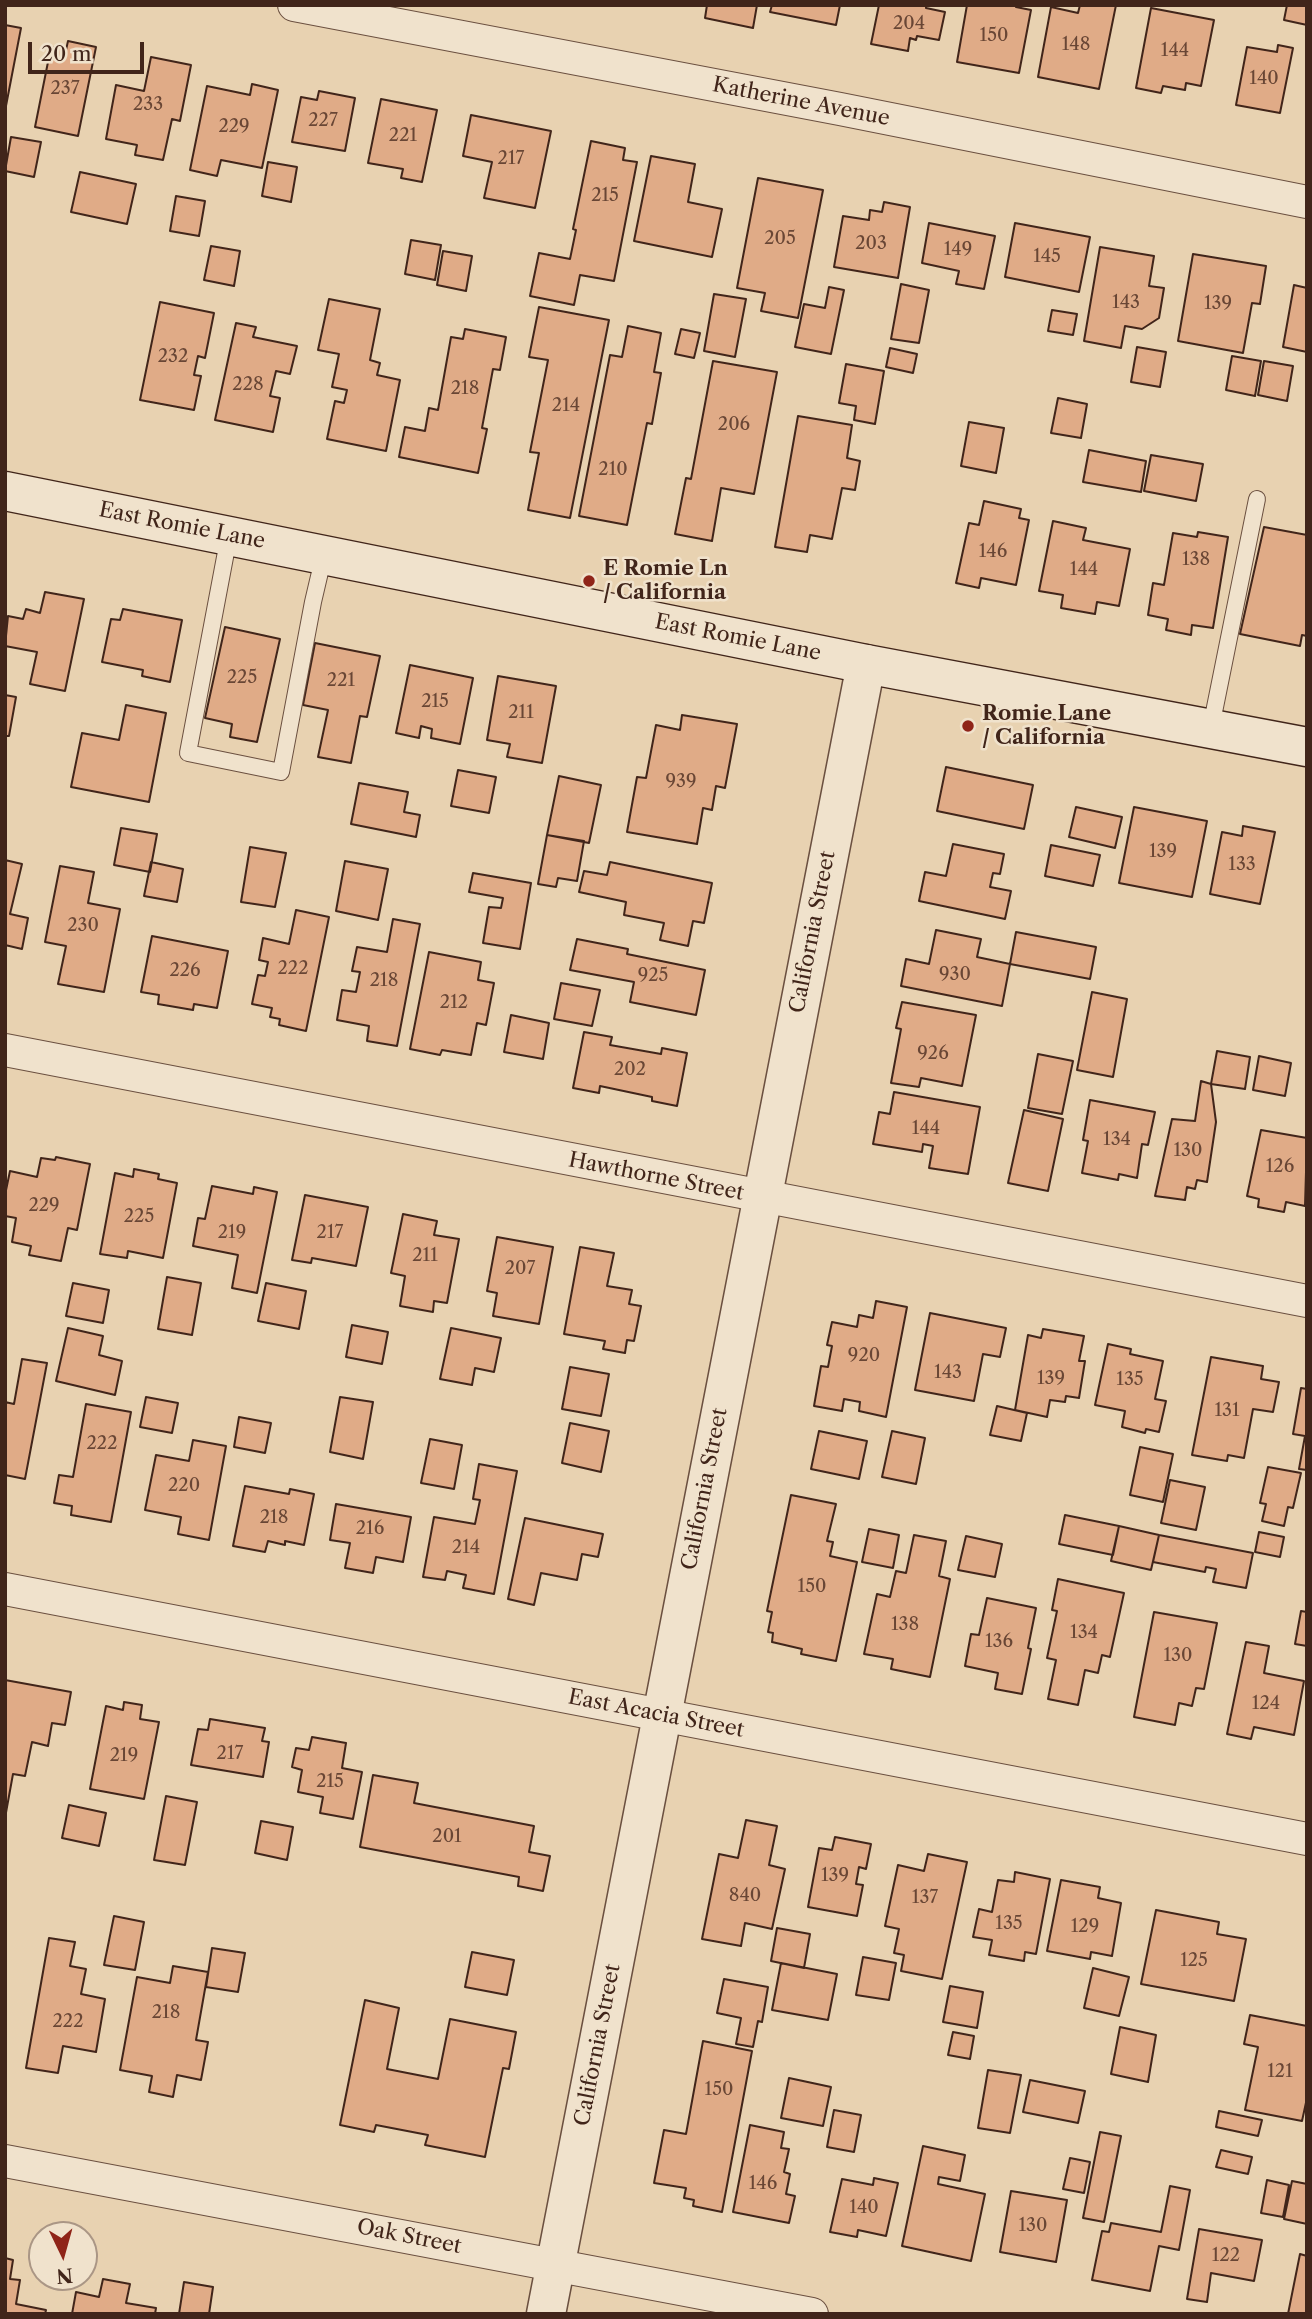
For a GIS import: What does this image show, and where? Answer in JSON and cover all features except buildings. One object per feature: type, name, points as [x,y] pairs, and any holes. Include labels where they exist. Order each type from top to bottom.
[{"type":"street","name":"Katherine Avenue","points":[[294,5],[840,109],[1307,202]]},
{"type":"street","name":"East Romie Lane","points":[[5,491],[866,664],[1307,747]]},
{"type":"street","name":"California Street","points":[[546,2314],[866,664]]},
{"type":"street","name":"Hawthorne Street","points":[[5,1050],[1307,1301]]},
{"type":"street","name":"East Acacia Street","points":[[5,1589],[1307,1839]]},
{"type":"street","name":"Oak Street","points":[[5,2161],[812,2314]]},
{"type":"lane","points":[[1210,727],[1257,499]]},
{"type":"lane","points":[[229,536],[188,753],[281,772],[324,555]]},
{"type":"place","name":"E Romie Ln / California","points":[[589,581]]},
{"type":"place","name":"Romie Lane / California","points":[[968,726]]}]
